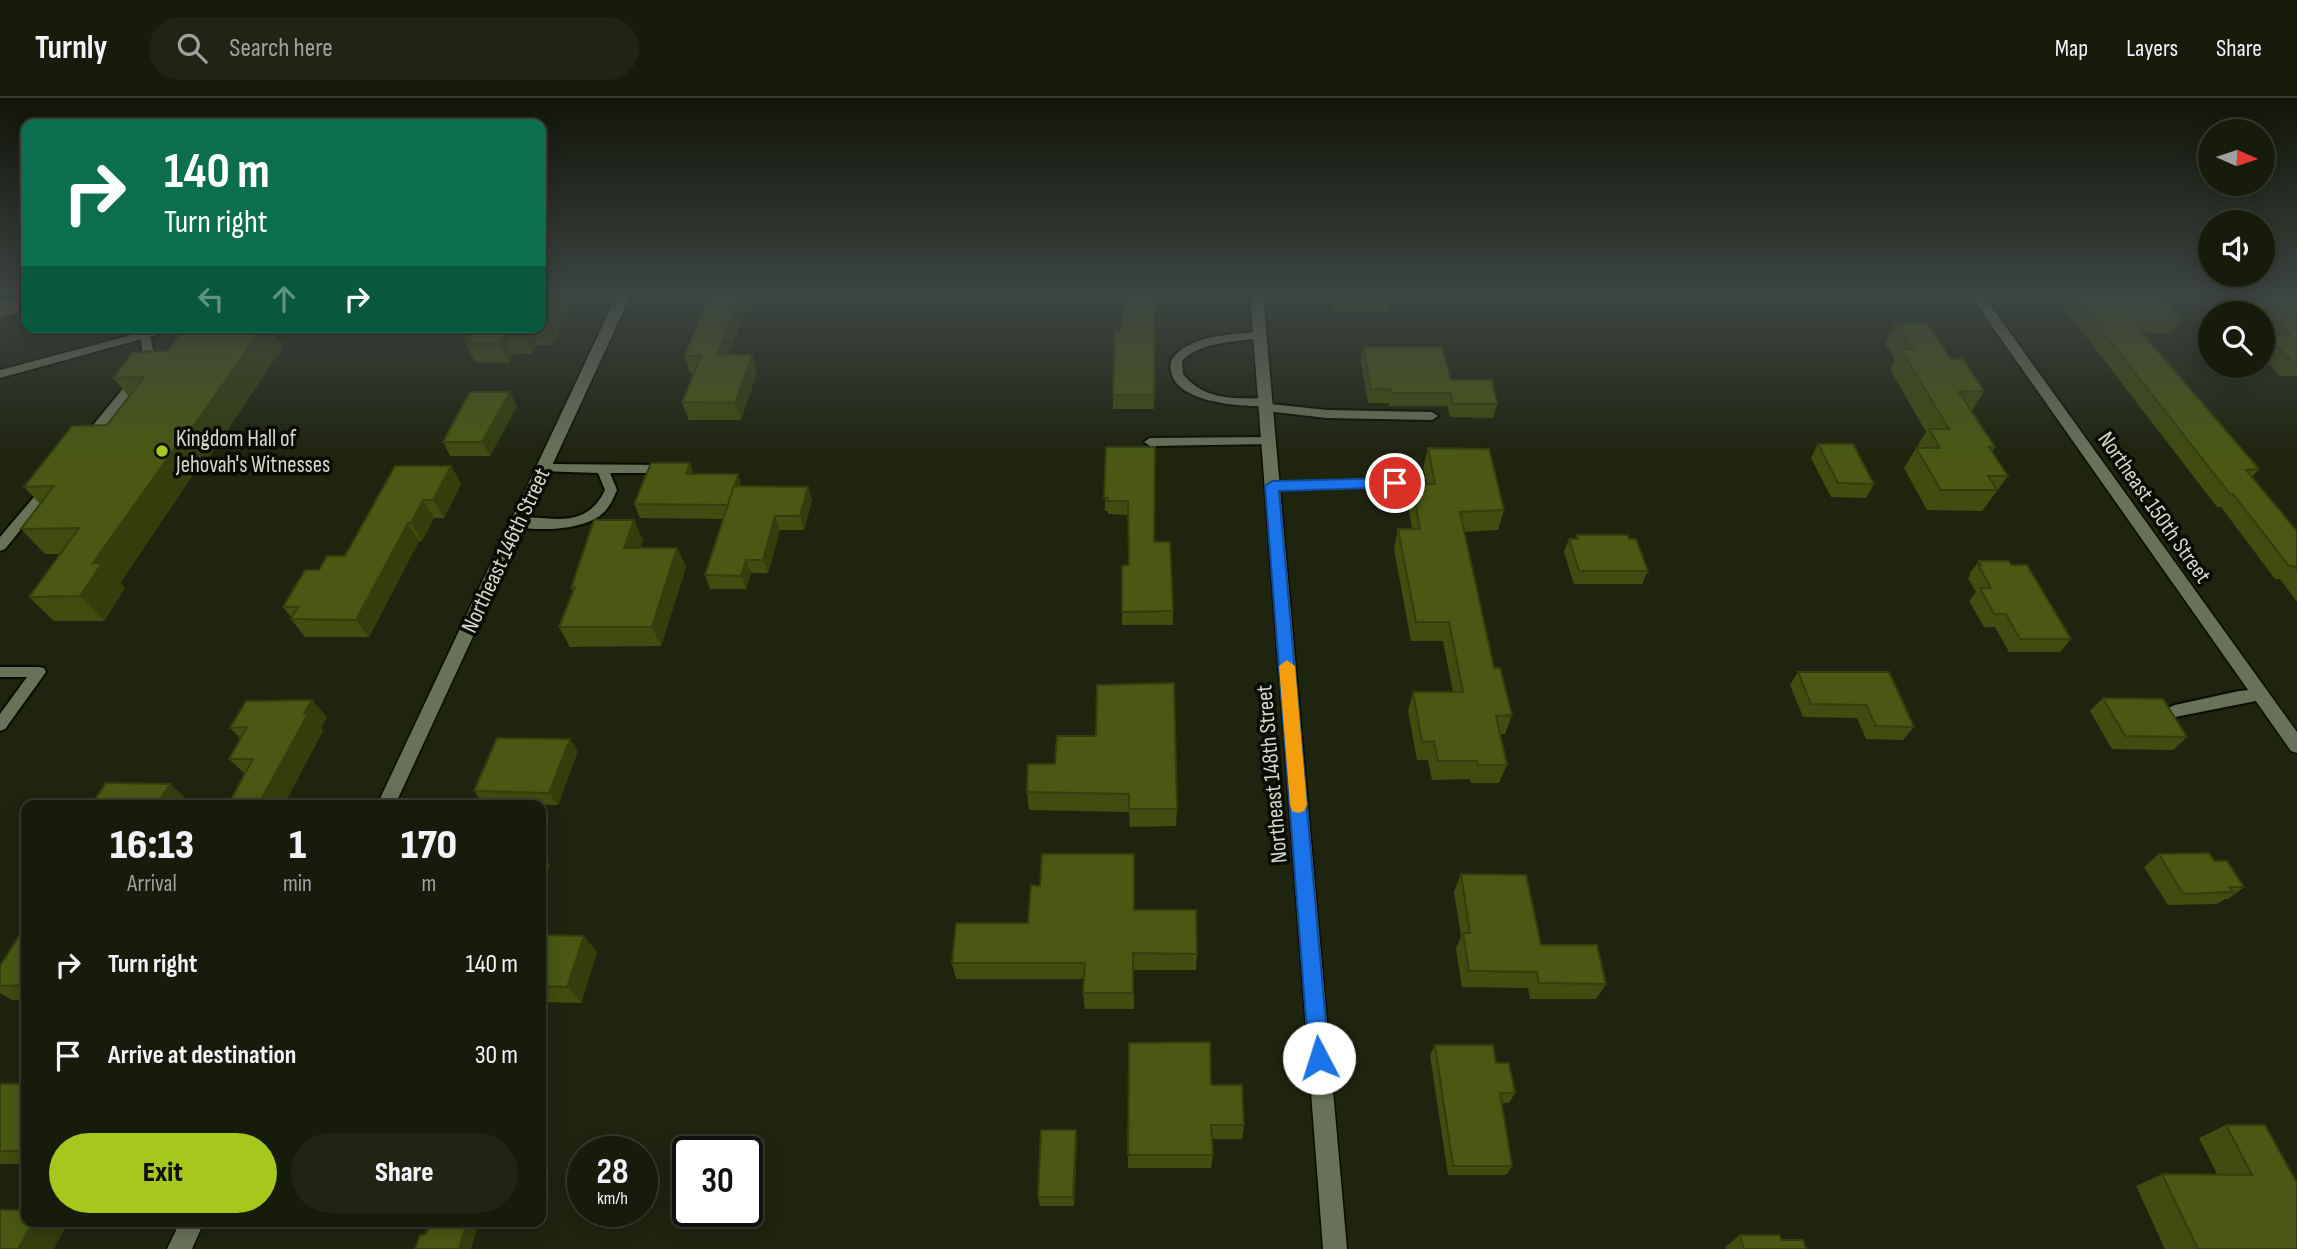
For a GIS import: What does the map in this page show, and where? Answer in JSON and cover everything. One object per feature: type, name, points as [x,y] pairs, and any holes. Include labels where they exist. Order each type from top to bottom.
[{"type":"street","points":[[0,374],[96,349]]},
{"type":"street","name":"Northeast 146th Street","points":[[388,800],[599,349]]},
{"type":"street","name":"Northeast 148th Street","points":[[1260,349],[1335,1249]]},
{"type":"street","name":"Northeast 150th Street","points":[[2014,349],[2297,746]]},
{"type":"street","points":[[179,1249],[190,1227]]},
{"type":"lane","points":[[79,450],[150,363],[147,349]]},
{"type":"lane","points":[[1192,349],[1180,356],[1176,363],[1176,372],[1183,382],[1210,397],[1327,414],[1432,416]]},
{"type":"lane","points":[[1150,442],[1268,441]]},
{"type":"lane","points":[[544,468],[681,469]]},
{"type":"lane","points":[[518,523],[578,522],[589,518],[603,507],[611,490],[601,468]]},
{"type":"lane","points":[[0,547],[53,482]]},
{"type":"lane","points":[[1272,486],[1395,483]]},
{"type":"lane","points":[[0,671],[39,672],[0,726]]},
{"type":"lane","points":[[2175,711],[2239,696],[2261,695]]},
{"type":"building","points":[[169,349],[248,349],[93,563],[102,563],[80,596],[29,597],[79,528],[21,529],[54,486],[24,487],[72,426],[107,425],[144,377],[113,378],[133,352],[167,351]]},
{"type":"building","points":[[687,349],[719,349],[717,354],[752,355],[735,403],[682,402],[701,356],[684,356]]},
{"type":"building","points":[[1114,349],[1154,349],[1154,395],[1113,395]]},
{"type":"building","points":[[1363,349],[1442,349],[1451,380],[1492,380],[1497,404],[1453,404],[1450,393],[1392,393],[1391,389],[1371,389]]},
{"type":"building","points":[[1901,349],[1944,349],[1951,359],[1963,359],[1984,391],[1959,392],[1995,447],[1989,447],[2008,476],[1988,476],[1997,490],[1941,490],[1916,448],[1940,448],[1929,429],[1949,429]]},
{"type":"building","points":[[2116,349],[2156,349],[2259,469],[2246,470],[2297,531],[2297,570],[2294,566],[2289,566],[2233,494],[2230,494]]},
{"type":"building","points":[[2279,349],[2297,349],[2297,363],[2292,362]]},
{"type":"building","points":[[470,392],[510,392],[482,442],[443,442]]},
{"type":"building","points":[[1818,444],[1853,444],[1874,484],[1838,483]]},
{"type":"building","points":[[1106,447],[1155,447],[1154,542],[1170,542],[1173,611],[1122,612],[1122,566],[1129,565],[1128,501],[1107,501],[1108,498],[1104,498]]},
{"type":"building","points":[[1428,448],[1489,449],[1504,510],[1460,512],[1494,668],[1500,668],[1512,715],[1496,716],[1507,765],[1477,765],[1477,761],[1438,761],[1434,741],[1422,742],[1413,692],[1463,692],[1449,622],[1416,622],[1398,529],[1420,529],[1412,484],[1435,484]]},
{"type":"building","points":[[651,463],[690,463],[686,474],[738,474],[728,505],[634,504]]},
{"type":"building","points":[[395,466],[451,466],[433,500],[423,500],[411,523],[408,523],[356,620],[291,619],[298,607],[283,607],[305,570],[319,570],[327,556],[345,556]]},
{"type":"building","points":[[734,486],[808,487],[800,516],[775,516],[763,560],[746,560],[741,576],[705,575]]},
{"type":"building","points":[[594,520],[634,520],[624,548],[677,548],[652,627],[559,627],[575,587],[571,588]]},
{"type":"building","points":[[1577,535],[1628,535],[1629,539],[1636,539],[1648,571],[1579,571],[1569,539],[1578,539]]},
{"type":"building","points":[[1979,561],[2009,561],[2011,565],[2027,565],[2071,639],[2020,639],[2006,614],[1994,614],[1980,588],[1991,588],[1978,565],[1981,565]]},
{"type":"building","points":[[1798,672],[1889,672],[1914,727],[1876,726],[1866,705],[1811,704]]},
{"type":"building","points":[[1174,683],[1177,809],[1129,809],[1129,794],[1027,792],[1028,764],[1055,764],[1057,736],[1096,736],[1097,685]]},
{"type":"building","points":[[2103,698],[2163,699],[2187,737],[2125,736]]},
{"type":"building","points":[[312,700],[304,714],[308,714],[261,800],[231,800],[253,759],[229,759],[247,727],[230,728],[246,701]]},
{"type":"building","points":[[497,738],[570,739],[549,793],[474,791]]},
{"type":"building","points":[[106,783],[170,784],[160,800],[94,800]]},
{"type":"building","points":[[2209,853],[2214,861],[2227,861],[2244,887],[2229,887],[2233,892],[2183,894],[2159,854]]},
{"type":"building","points":[[1042,854],[1134,854],[1134,910],[1196,910],[1197,954],[1133,953],[1133,993],[1083,993],[1085,963],[952,963],[956,923],[1028,923],[1031,885],[1040,886]]},
{"type":"building","points":[[1461,874],[1526,875],[1541,945],[1597,945],[1606,984],[1539,983],[1537,972],[1469,971],[1463,933],[1470,933]]},
{"type":"building","points":[[21,933],[21,985],[0,986],[0,966]]},
{"type":"building","points":[[546,935],[584,936],[567,987],[546,986]]},
{"type":"building","points":[[1210,1042],[1211,1085],[1242,1085],[1244,1125],[1211,1125],[1213,1155],[1128,1155],[1129,1043]]},
{"type":"building","points":[[1435,1045],[1493,1045],[1496,1063],[1509,1063],[1515,1093],[1500,1093],[1512,1166],[1453,1166]]},
{"type":"building","points":[[0,1084],[21,1084],[21,1151],[0,1151]]},
{"type":"building","points":[[2226,1125],[2265,1125],[2297,1183],[2297,1249],[2198,1249],[2162,1174],[2252,1175]]},
{"type":"building","points":[[1041,1130],[1076,1130],[1073,1197],[1038,1197]]},
{"type":"building","points":[[0,1210],[21,1210],[21,1227],[30,1227],[18,1249],[0,1249]]},
{"type":"building","points":[[429,1227],[466,1227],[459,1249],[415,1249],[420,1235],[426,1234]]},
{"type":"building","points":[[1740,1235],[1779,1235],[1782,1240],[1803,1240],[1806,1249],[1744,1249]]},
{"type":"slow traffic","points":[[1287,666],[1298,805]]},
{"type":"place","name":"Kingdom Hall of Jehovah's Witnesses","points":[[162,451]]},
{"type":"route","points":[[1319,1058],[1272,486],[1395,483]]}]
